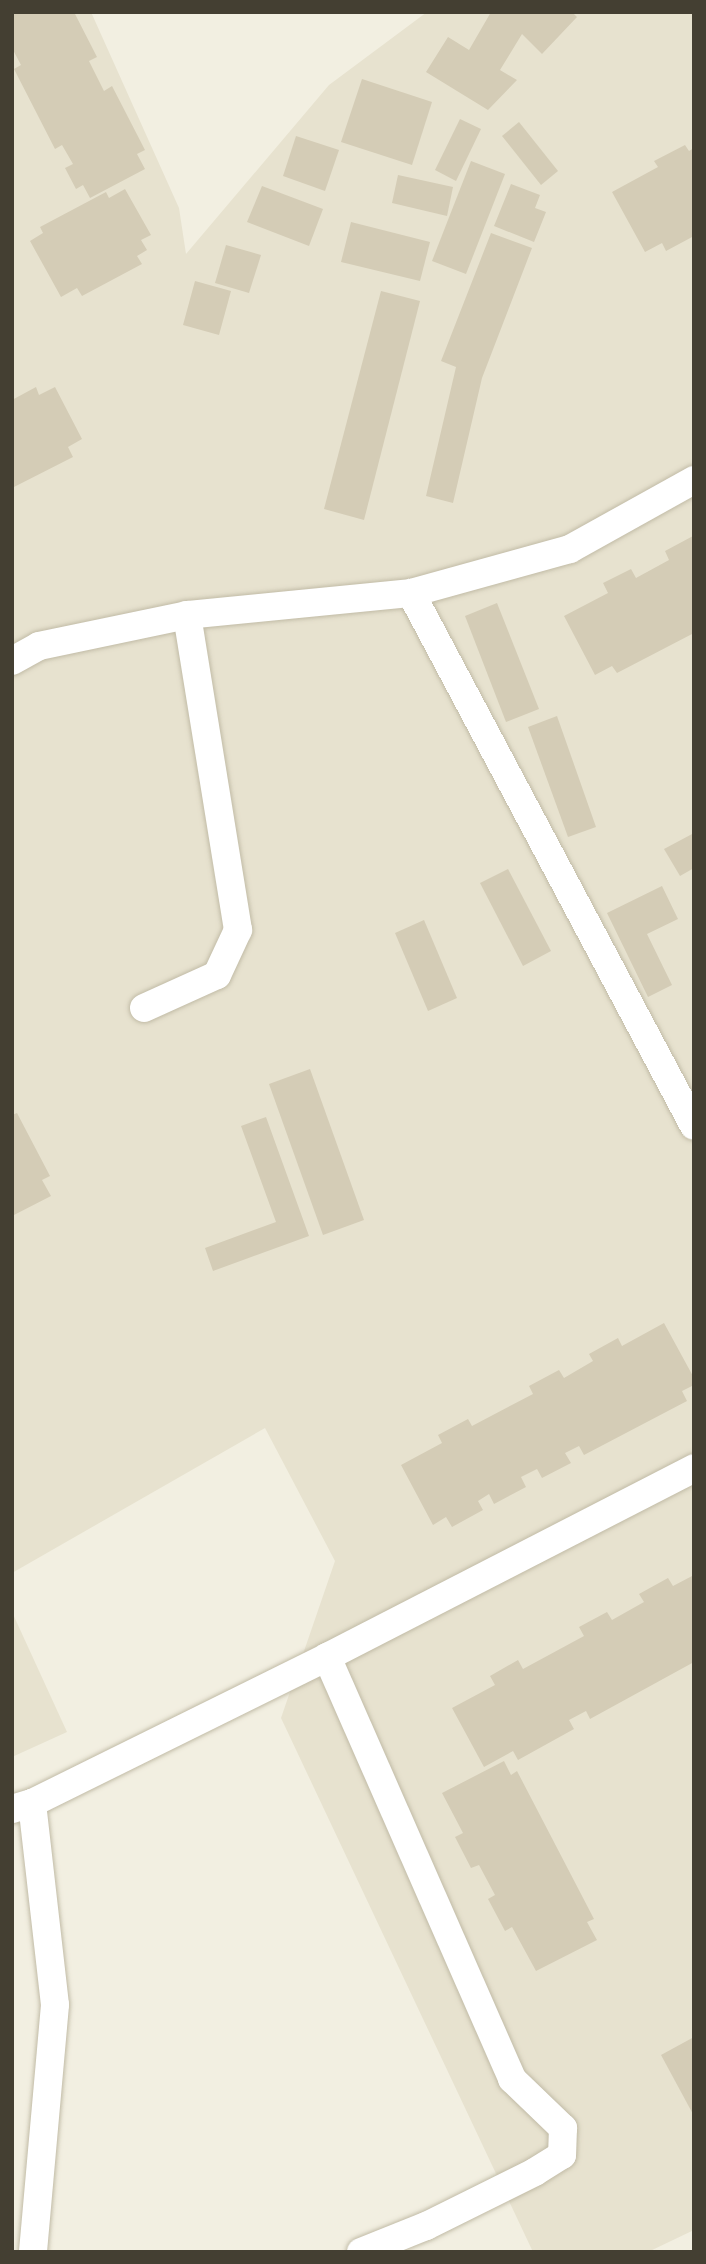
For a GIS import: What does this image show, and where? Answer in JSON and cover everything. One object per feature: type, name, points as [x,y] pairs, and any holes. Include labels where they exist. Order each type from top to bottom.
[{"type":"street","points":[[12,661],[39,646],[187,615],[411,593],[570,549],[694,480]]},
{"type":"street","points":[[411,593],[694,1126]]},
{"type":"street","points":[[144,1008],[217,975],[238,930],[187,615]]},
{"type":"street","points":[[33,2252],[55,2005],[22,1806],[327,1657],[694,1468]]},
{"type":"street","points":[[327,1657],[512,2079],[563,2128],[562,2155],[535,2172],[426,2226],[361,2252]]},
{"type":"shaded area","points":[[12,12],[91,12],[179,208],[186,254],[329,85],[427,12],[694,12],[694,2230],[648,2252],[533,2252],[281,1718],[335,1561],[265,1428],[12,1573]]},
{"type":"shaded area","points":[[12,1612],[67,1732],[12,1757]]},
{"type":"building","points":[[12,12],[74,12],[97,57],[89,61],[104,91],[112,86],[145,150],[137,154],[145,169],[90,198],[83,185],[76,189],[65,168],[73,164],[62,145],[55,149],[14,69],[21,65],[12,48]]},
{"type":"building","points":[[491,12],[572,12],[577,17],[542,54],[522,34],[500,70],[517,80],[488,110],[426,72],[448,37],[469,50]]},
{"type":"building","points":[[362,79],[432,102],[412,165],[341,142]]},
{"type":"building","points":[[460,119],[481,129],[456,181],[435,170]]},
{"type":"building","points":[[519,122],[558,171],[541,185],[502,136]]},
{"type":"building","points":[[296,136],[339,150],[325,191],[283,176]]},
{"type":"building","points":[[685,145],[689,151],[694,148],[694,236],[666,251],[662,243],[645,252],[612,192],[658,167],[654,161]]},
{"type":"building","points":[[471,161],[505,174],[466,274],[432,261]]},
{"type":"building","points":[[398,175],[453,187],[447,216],[392,203]]},
{"type":"building","points":[[511,184],[540,195],[535,208],[546,212],[534,242],[494,226]]},
{"type":"building","points":[[262,186],[323,209],[309,246],[247,222]]},
{"type":"building","points":[[125,189],[151,235],[141,240],[147,250],[137,256],[142,264],[82,296],[77,288],[61,297],[30,241],[43,233],[40,227],[106,192],[109,198]]},
{"type":"building","points":[[351,222],[430,242],[420,281],[341,262]]},
{"type":"building","points":[[491,233],[532,248],[482,378],[453,503],[426,496],[456,367],[441,361]]},
{"type":"building","points":[[226,245],[261,255],[249,293],[215,283]]},
{"type":"building","points":[[195,281],[231,291],[219,335],[183,325]]},
{"type":"building","points":[[381,291],[420,301],[364,520],[324,509]]},
{"type":"building","points":[[36,387],[39,395],[55,387],[82,439],[68,447],[73,457],[12,488],[12,400]]},
{"type":"building","points":[[693,536],[694,633],[617,673],[612,666],[595,675],[564,616],[608,593],[603,583],[631,569],[636,578],[669,560],[665,551]]},
{"type":"building","points":[[497,603],[539,709],[506,722],[465,616]]},
{"type":"building","points":[[557,716],[596,827],[568,837],[528,727]]},
{"type":"building","points":[[694,833],[694,868],[680,876],[664,849]]},
{"type":"building","points":[[508,869],[551,951],[523,966],[480,883]]},
{"type":"building","points":[[662,886],[678,919],[647,934],[672,985],[648,997],[607,913]]},
{"type":"building","points":[[424,920],[457,998],[428,1011],[395,933]]},
{"type":"building","points":[[310,1069],[364,1220],[323,1235],[269,1084]]},
{"type":"building","points":[[17,1113],[50,1176],[42,1180],[51,1196],[12,1216],[12,1115]]},
{"type":"building","points":[[266,1117],[309,1236],[213,1271],[205,1248],[276,1222],[241,1126]]},
{"type":"building","points":[[664,1323],[694,1378],[694,1385],[682,1391],[687,1401],[584,1455],[579,1446],[565,1453],[571,1463],[542,1478],[537,1469],[521,1477],[526,1487],[494,1504],[489,1494],[478,1501],[483,1510],[452,1527],[446,1517],[433,1525],[401,1465],[442,1443],[438,1435],[468,1419],[472,1426],[533,1394],[529,1386],[559,1370],[564,1378],[593,1361],[589,1354],[618,1338],[622,1346]]},
{"type":"building","points":[[694,1575],[694,1662],[590,1719],[586,1711],[569,1720],[574,1729],[518,1760],[513,1751],[484,1767],[452,1708],[495,1685],[490,1676],[518,1660],[523,1669],[584,1636],[579,1627],[607,1612],[612,1620],[644,1602],[639,1594],[668,1578],[673,1586]]},
{"type":"building","points":[[504,1761],[511,1775],[517,1771],[594,1919],[587,1922],[597,1940],[536,1971],[512,1927],[505,1931],[488,1899],[495,1895],[479,1865],[471,1868],[455,1837],[463,1833],[442,1793]]},
{"type":"building","points":[[694,2037],[694,2116],[661,2055]]}]
